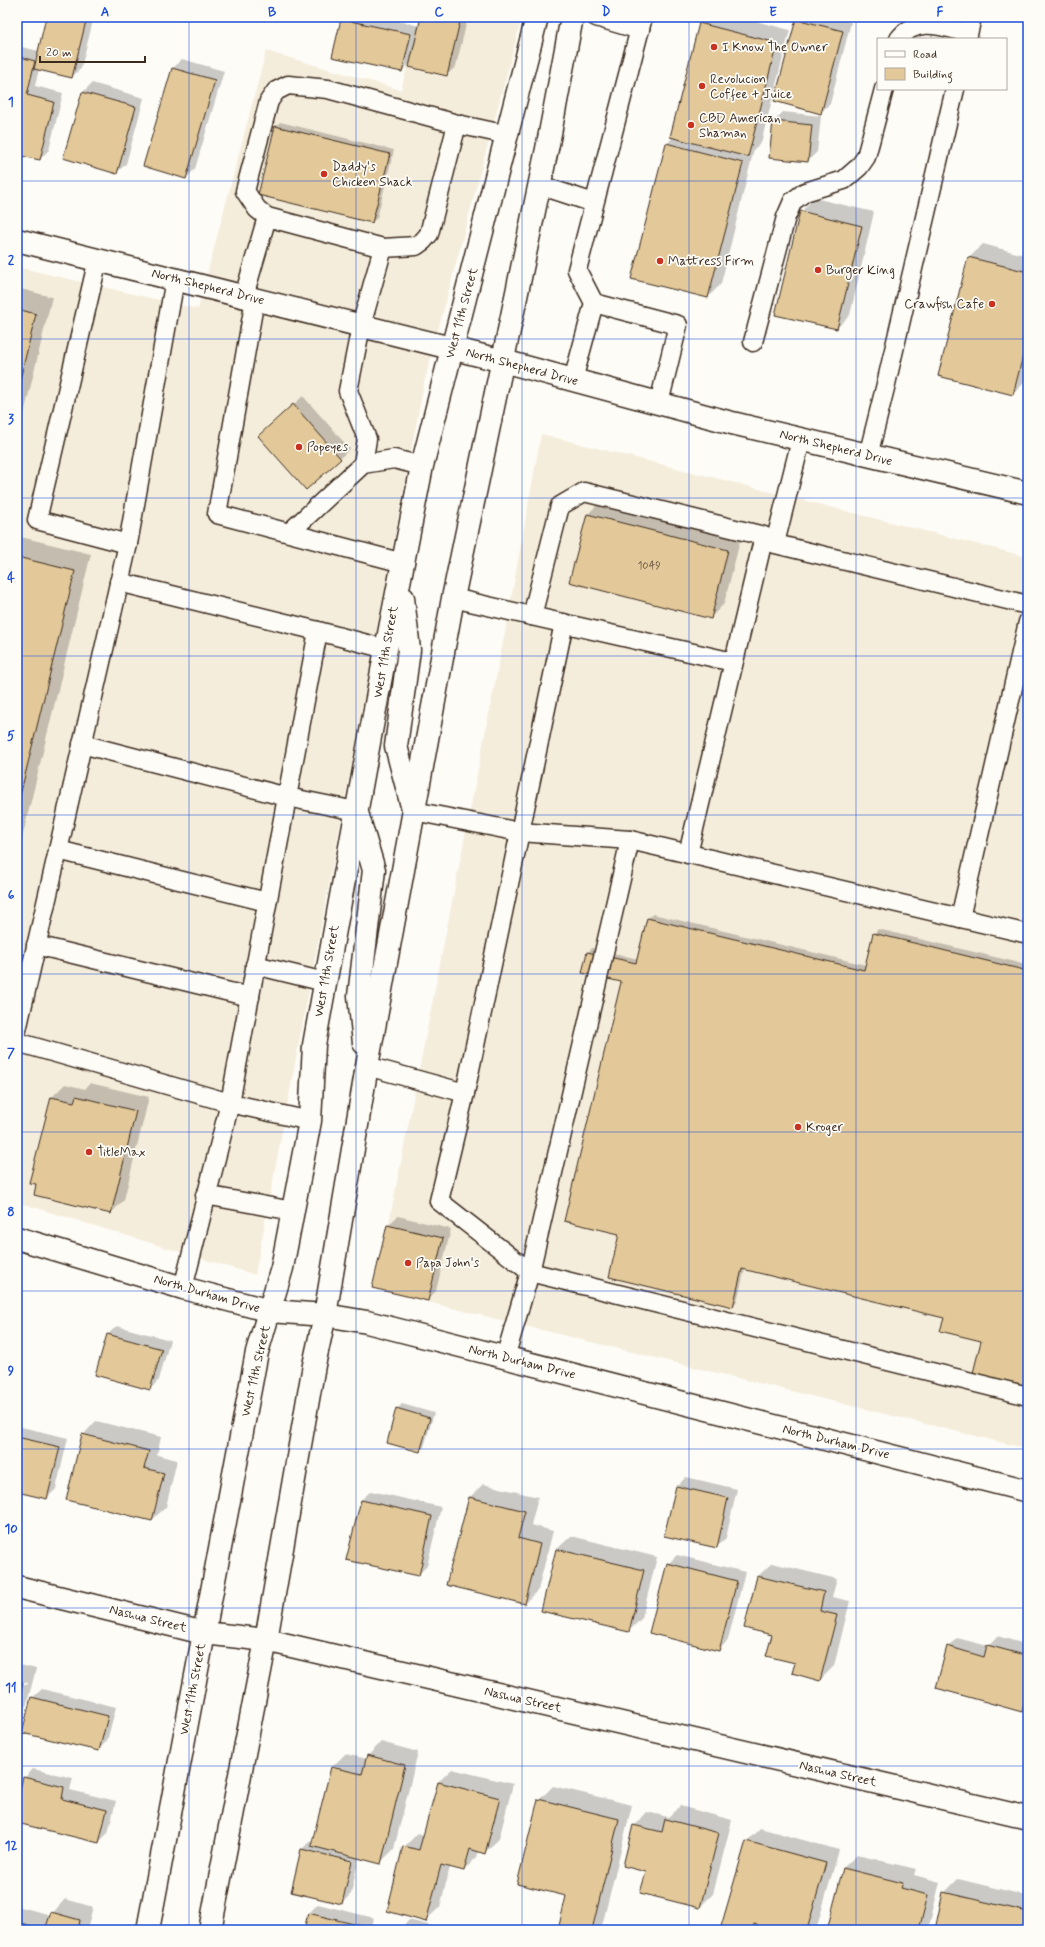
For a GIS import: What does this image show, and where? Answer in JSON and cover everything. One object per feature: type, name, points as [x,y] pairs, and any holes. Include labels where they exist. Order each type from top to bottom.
[{"type":"main road","name":"West 11th Street","points":[[148,1930],[257,1352],[282,1268],[310,1121],[314,1045],[401,569],[422,466],[537,17]]},
{"type":"main road","points":[[210,1930],[266,1640],[314,1365],[325,1315],[367,1066],[453,598],[539,185],[572,17]]},
{"type":"main road","name":"North Shepherd Drive","points":[[17,240],[175,278],[452,349],[502,360],[801,440],[1028,492]]},
{"type":"main road","points":[[401,569],[409,650],[396,746],[414,811]]},
{"type":"main road","points":[[356,812],[374,870],[359,996],[367,1066]]},
{"type":"main road","name":"North Durham Drive","points":[[17,1238],[182,1288],[270,1311],[325,1315],[367,1322],[1028,1491]]},
{"type":"main road","name":"Nashua Street","points":[[17,1587],[204,1633],[266,1640],[1028,1818]]},
{"type":"lane","points":[[573,380],[594,303],[577,270],[642,23],[596,17]]},
{"type":"lane","points":[[899,38],[906,30],[921,25],[936,25],[969,30]]},
{"type":"lane","points":[[457,124],[429,234],[416,246],[382,248],[267,217],[257,209],[245,191],[269,100],[276,91],[288,85],[328,89],[457,124],[508,135]]},
{"type":"lane","points":[[753,342],[786,217],[793,201],[805,192],[844,180],[859,167],[866,157],[884,90]]},
{"type":"lane","points":[[868,456],[955,90]]},
{"type":"lane","points":[[539,185],[594,203]]},
{"type":"lane","points":[[267,217],[250,297],[217,514],[290,532],[401,569]]},
{"type":"lane","points":[[363,464],[367,439],[348,391],[361,326],[382,248]]},
{"type":"lane","points":[[98,259],[37,520],[128,544]]},
{"type":"lane","points":[[17,1030],[128,544],[175,278]]},
{"type":"lane","points":[[594,303],[678,325],[659,403]]},
{"type":"lane","points":[[688,854],[733,662],[801,440]]},
{"type":"lane","points":[[290,532],[363,464],[394,459],[422,466]]},
{"type":"lane","points":[[532,616],[560,506],[584,492],[764,536],[769,542],[1028,605]]},
{"type":"lane","points":[[119,582],[386,649]]},
{"type":"lane","points":[[453,598],[733,662]]},
{"type":"lane","points":[[960,918],[1028,622]]},
{"type":"lane","points":[[564,623],[465,1093],[439,1201],[530,1272],[1028,1396]]},
{"type":"lane","points":[[182,1288],[230,1103],[318,631]]},
{"type":"lane","points":[[82,744],[287,797],[356,812]]},
{"type":"lane","points":[[414,811],[520,832],[630,840],[1028,934]]},
{"type":"lane","points":[[505,1358],[530,1272],[630,840]]},
{"type":"lane","points":[[58,850],[267,902]]},
{"type":"lane","points":[[36,945],[250,997]]},
{"type":"lane","points":[[255,965],[325,982]]},
{"type":"lane","points":[[17,1042],[230,1103],[310,1121]]},
{"type":"lane","points":[[367,1066],[465,1093]]},
{"type":"lane","points":[[205,1195],[293,1211]]},
{"type":"shaded area","points":[[420,17],[522,17],[424,383],[255,1275],[17,1202],[17,267],[198,309],[266,51],[401,90]]},
{"type":"shaded area","points":[[541,434],[1028,557],[1028,1449],[378,1290],[390,1218],[506,627]]},
{"type":"building","points":[[46,17],[87,17],[72,78],[34,69]]},
{"type":"building","points":[[421,17],[461,17],[447,76],[409,67]]},
{"type":"building","points":[[341,19],[411,34],[402,72],[332,57]]},
{"type":"building","points":[[796,19],[843,31],[821,114],[774,101]]},
{"type":"building","points":[[699,23],[777,43],[748,157],[670,137]]},
{"type":"building","points":[[17,56],[35,61],[27,95],[54,102],[40,160],[17,155]]},
{"type":"building","points":[[172,68],[215,80],[186,179],[143,166]]},
{"type":"building","points":[[82,92],[136,107],[117,174],[63,158]]},
{"type":"building","points":[[773,121],[812,125],[808,162],[769,158]]},
{"type":"building","name":"Daddy's Chicken Shack","points":[[275,126],[390,154],[372,223],[258,195]]},
{"type":"building","points":[[666,143],[743,163],[708,298],[631,279]]},
{"type":"building","name":"Burger King","points":[[800,211],[862,226],[837,329],[775,315]]},
{"type":"building","name":"Crawfish Cafe","points":[[968,257],[1028,272],[1028,336],[1013,395],[938,376]]},
{"type":"building","points":[[17,309],[36,314],[17,392]]},
{"type":"building","name":"Popeyes","points":[[293,404],[341,459],[306,490],[258,436]]},
{"type":"building","points":[[587,514],[728,550],[711,619],[569,582]]},
{"type":"building","points":[[17,557],[75,571],[17,808]]},
{"type":"building","points":[[647,918],[864,970],[873,933],[1028,971],[1028,1386],[973,1373],[981,1341],[940,1331],[944,1318],[742,1269],[733,1307],[609,1277],[619,1234],[564,1221],[621,982],[582,973],[587,952],[636,963]]},
{"type":"building","points":[[76,1096],[136,1111],[111,1214],[34,1195],[36,1184],[29,1183],[51,1097],[74,1102]]},
{"type":"building","name":"Papa John's","points":[[387,1225],[443,1238],[428,1301],[372,1288]]},
{"type":"building","points":[[107,1334],[162,1349],[150,1390],[95,1375]]},
{"type":"building","points":[[396,1408],[430,1418],[420,1452],[387,1443]]},
{"type":"building","points":[[82,1434],[149,1451],[144,1468],[164,1473],[152,1521],[66,1500]]},
{"type":"building","points":[[17,1437],[60,1447],[47,1499],[17,1492]]},
{"type":"building","points":[[676,1486],[728,1498],[717,1548],[664,1536]]},
{"type":"building","points":[[469,1497],[525,1511],[518,1538],[540,1544],[525,1604],[446,1585]]},
{"type":"building","points":[[361,1500],[432,1516],[419,1576],[346,1560]]},
{"type":"building","points":[[556,1549],[644,1570],[629,1632],[541,1611]]},
{"type":"building","points":[[667,1563],[737,1581],[719,1651],[649,1633]]},
{"type":"building","points":[[757,1576],[824,1592],[820,1611],[837,1615],[820,1681],[792,1673],[795,1663],[766,1656],[772,1635],[744,1628]]},
{"type":"building","points":[[987,1645],[1028,1656],[1028,1689],[1022,1712],[936,1688],[947,1646],[984,1657]]},
{"type":"building","points":[[17,1681],[23,1682],[17,1705]]},
{"type":"building","points":[[31,1697],[108,1716],[99,1751],[22,1733]]},
{"type":"building","points":[[367,1755],[405,1765],[381,1864],[311,1846],[331,1767],[362,1774]]},
{"type":"building","points":[[23,1777],[64,1787],[62,1799],[107,1810],[99,1843],[17,1823],[17,1803]]},
{"type":"building","points":[[438,1782],[500,1798],[485,1854],[470,1849],[464,1871],[441,1865],[426,1922],[387,1911],[403,1846],[419,1850]]},
{"type":"building","points":[[538,1799],[619,1819],[592,1930],[558,1930],[566,1896],[517,1884]]},
{"type":"building","points":[[665,1819],[719,1833],[700,1908],[640,1893],[646,1872],[623,1866],[633,1825],[662,1832]]},
{"type":"building","points":[[746,1841],[826,1863],[807,1930],[773,1930],[754,1924],[753,1930],[720,1930]]},
{"type":"building","points":[[301,1849],[352,1861],[342,1904],[291,1892]]},
{"type":"building","points":[[843,1868],[903,1883],[901,1888],[928,1895],[919,1930],[827,1930]]},
{"type":"building","points":[[943,1892],[1028,1912],[1025,1930],[935,1930]]},
{"type":"building","points":[[51,1912],[80,1920],[78,1930],[45,1930]]},
{"type":"building","points":[[308,1913],[366,1927],[365,1930],[304,1930]]},
{"type":"building","points":[[17,1922],[45,1930],[17,1930]]},
{"type":"place","name":"I Know The Owner","points":[[714,47]]},
{"type":"place","name":"Revolucion Coffee + Juice","points":[[702,86]]},
{"type":"place","name":"CBD American Shaman","points":[[691,125]]},
{"type":"place","name":"Daddy's Chicken Shack","points":[[324,174]]},
{"type":"place","name":"Mattress Firm","points":[[660,261]]},
{"type":"place","name":"Burger King","points":[[818,270]]},
{"type":"place","name":"Crawfish Cafe","points":[[992,304]]},
{"type":"place","name":"Popeyes","points":[[299,447]]},
{"type":"place","name":"Kroger","points":[[798,1127]]},
{"type":"place","name":"TitleMax","points":[[89,1152]]},
{"type":"place","name":"Papa John's","points":[[408,1263]]}]
